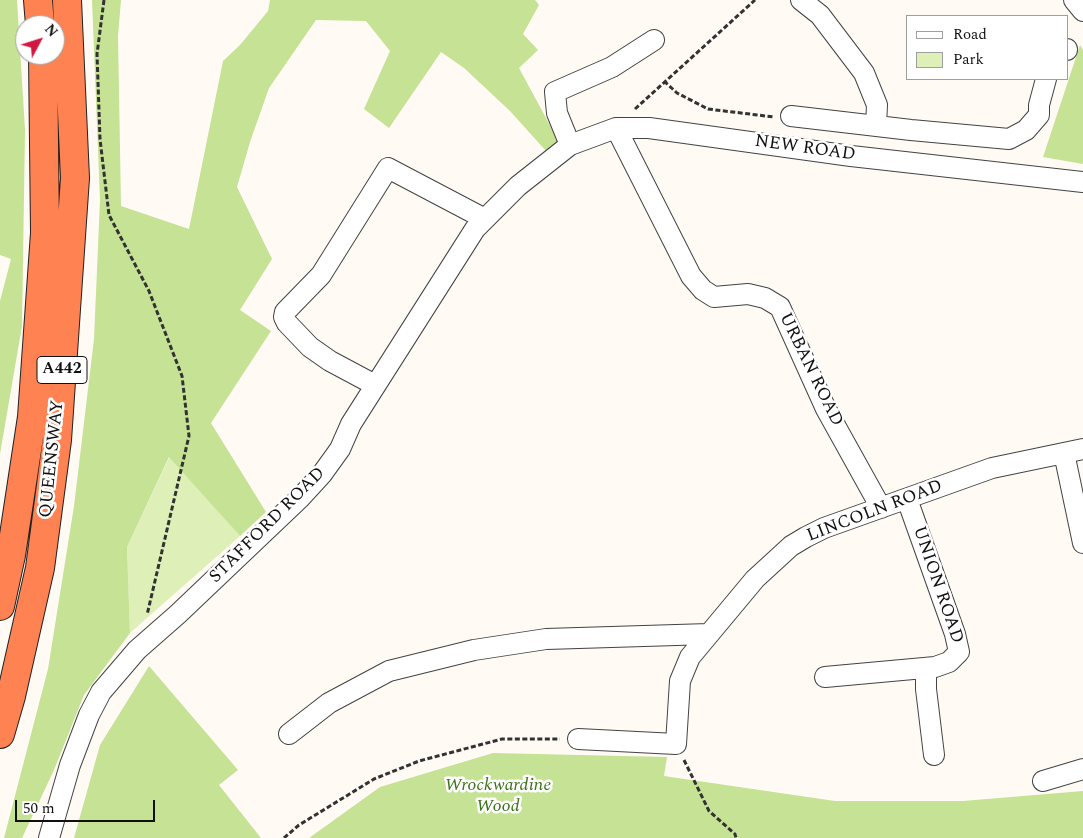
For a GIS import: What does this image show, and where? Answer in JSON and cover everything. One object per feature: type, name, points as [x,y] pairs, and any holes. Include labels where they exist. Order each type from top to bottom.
[{"type":"highway","points":[[38,0],[39,15]]},
{"type":"highway","name":"QUEENSWAY","points":[[0,734],[11,696],[40,568],[57,440],[75,178],[67,0]]},
{"type":"highway","name":"QUEENSWAY","points":[[0,606],[11,555],[32,417],[45,233],[43,65]]},
{"type":"street","points":[[801,0],[820,15],[864,73],[877,105],[876,126]]},
{"type":"street","points":[[1074,0],[1083,11]]},
{"type":"street","points":[[570,145],[557,113],[555,92],[612,68],[654,40]]},
{"type":"street","points":[[792,116],[1009,139],[1026,130],[1039,115],[1039,105],[1046,80]]},
{"type":"street","name":"NEW ROAD","points":[[539,170],[570,145],[616,128],[649,128],[851,156],[1083,182]]},
{"type":"street","name":"URBAN ROAD","points":[[616,128],[691,276],[703,290],[714,297],[748,294],[765,298],[780,307],[826,409],[881,508]]},
{"type":"street","points":[[375,386],[330,361],[310,347],[286,323],[285,312],[320,275],[388,168],[485,219]]},
{"type":"street","name":"STAFFORD ROAD","points":[[49,838],[70,765],[89,715],[101,692],[137,650],[178,614],[293,505],[322,474],[340,449],[351,424],[475,229],[518,186],[539,170]]},
{"type":"street","points":[[1074,451],[1083,543]]},
{"type":"street","name":"LINCOLN ROAD","points":[[676,744],[680,681],[690,658],[755,579],[791,546],[824,528],[992,468],[1074,451]]},
{"type":"street","name":"UNION ROAD","points":[[825,677],[926,668],[950,662],[959,652],[955,634],[908,499]]},
{"type":"street","points":[[289,734],[329,703],[389,671],[440,651],[474,650],[546,639],[710,634]]},
{"type":"street","points":[[926,668],[926,689],[934,755]]},
{"type":"street","points":[[578,739],[676,744]]},
{"type":"street","points":[[1043,781],[1083,769]]},
{"type":"path","points":[[104,0],[97,54],[100,139],[109,215],[149,291],[182,376],[189,436],[137,650]]},
{"type":"path","points":[[644,101],[754,0]]},
{"type":"path","points":[[664,81],[678,93],[708,109],[784,118],[792,116]]},
{"type":"path","points":[[284,838],[299,824],[374,779],[419,760],[502,738],[578,739]]},
{"type":"path","points":[[676,744],[709,811],[735,834],[736,838]]},
{"type":"green space","points":[[0,0],[17,0],[18,15],[15,15],[15,65],[21,65],[25,130],[22,326],[0,454],[0,301],[11,259],[0,255]]},
{"type":"green space","points":[[92,0],[121,0],[118,36],[121,206],[189,229],[223,61],[240,45],[268,11],[270,0],[535,0],[539,5],[523,34],[538,50],[519,68],[559,142],[546,151],[510,111],[464,68],[441,52],[389,128],[364,109],[390,51],[366,21],[316,20],[269,88],[237,187],[272,259],[240,310],[271,331],[211,423],[266,512],[240,536],[169,457],[127,547],[130,633],[84,695],[54,770],[22,838],[4,838],[48,669],[74,506],[94,339],[100,200]]},
{"type":"green space","points":[[1080,45],[1083,50],[1083,164],[1043,157]]},
{"type":"green space","points":[[170,456],[240,536],[130,633],[127,547]]},
{"type":"green space","points":[[149,666],[238,770],[219,785],[261,838],[74,838],[100,745]]},
{"type":"green space","name":"Wrockwardine Wood","points":[[493,753],[667,757],[664,776],[835,801],[963,801],[1083,791],[1083,838],[309,838],[380,787]]}]
